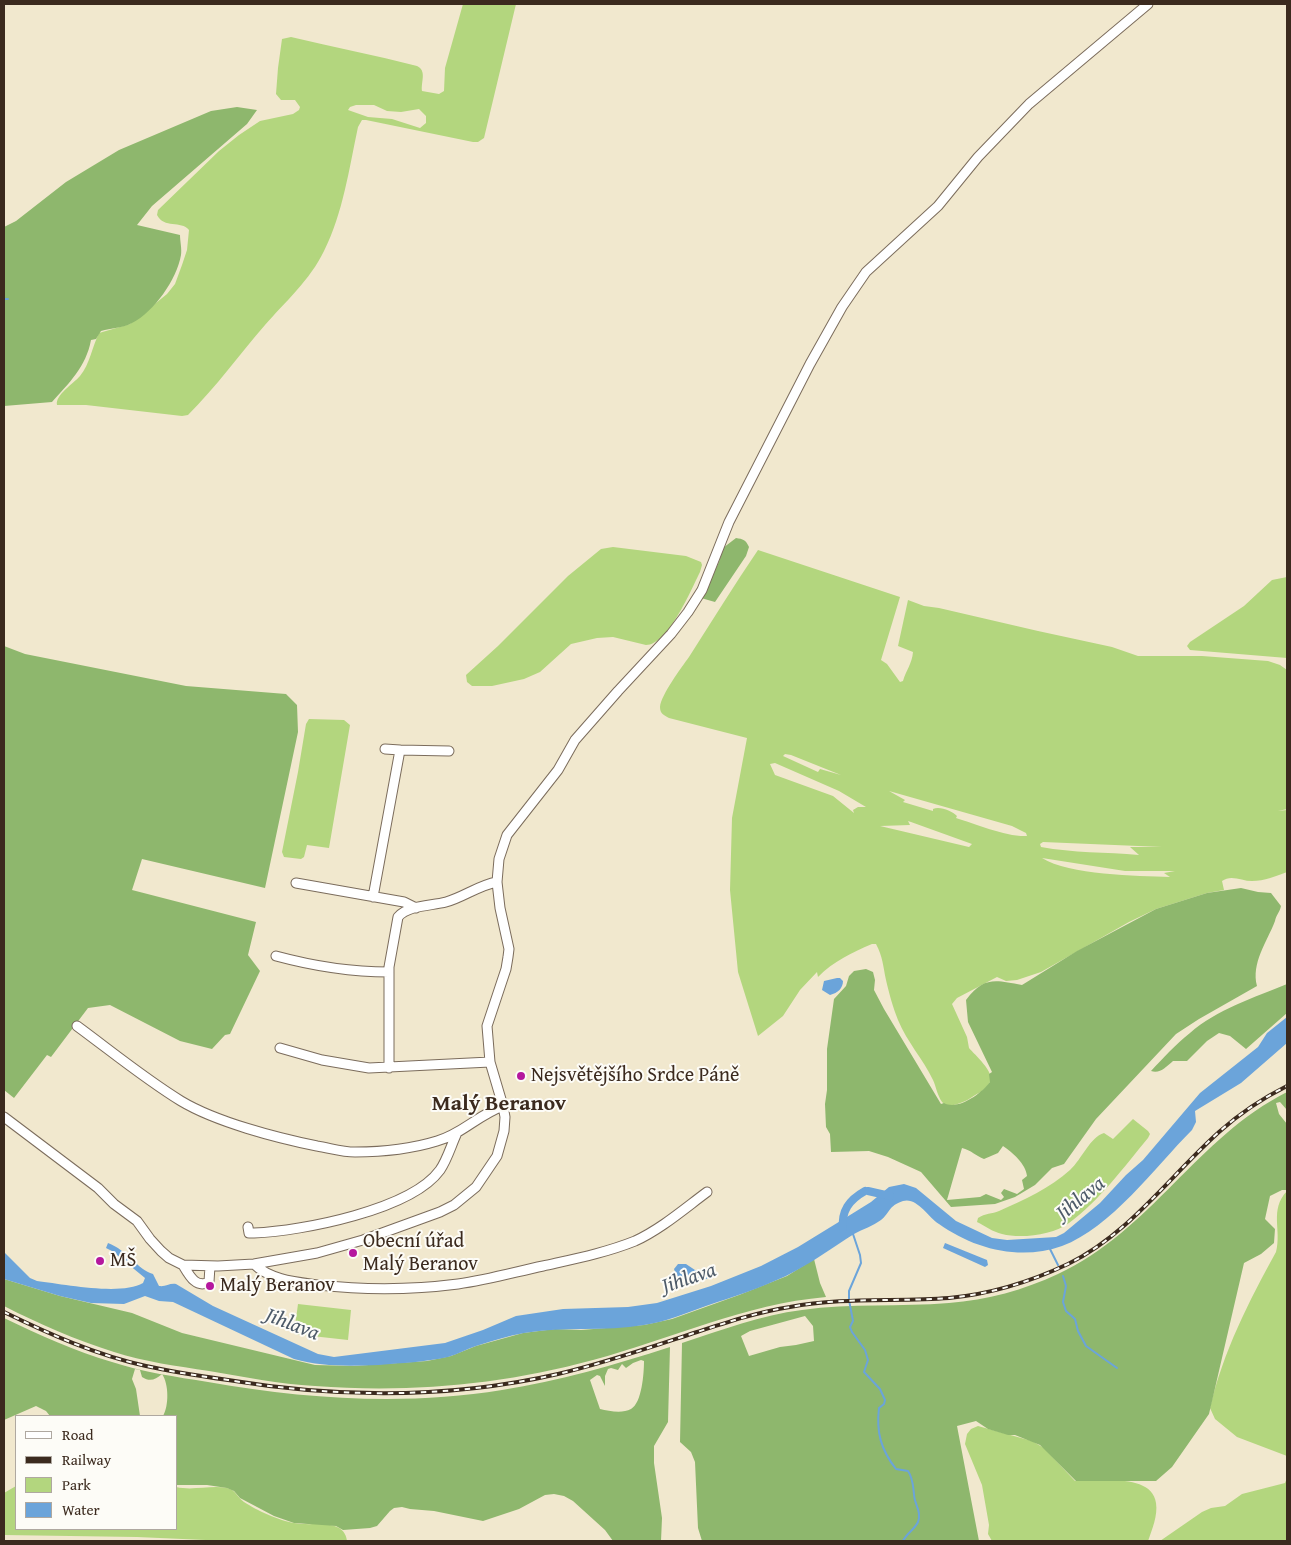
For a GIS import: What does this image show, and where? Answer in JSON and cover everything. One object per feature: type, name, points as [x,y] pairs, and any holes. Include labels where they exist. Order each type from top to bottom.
[{"type":"street","points":[[4,1117],[98,1188],[114,1204],[137,1221],[161,1251],[169,1258],[183,1265],[254,1264],[300,1257],[323,1251],[394,1229],[454,1205],[476,1187],[497,1156],[504,1131],[505,1118],[490,1062],[487,1026],[506,969],[509,948],[500,908],[497,882],[499,859],[503,844],[512,828],[558,770],[575,740],[672,634],[702,590],[734,514],[810,364],[854,288],[866,272],[938,206],[978,157],[1029,104],[1148,4]]},
{"type":"street","points":[[385,749],[448,751]]},
{"type":"street","points":[[374,897],[400,750]]},
{"type":"street","points":[[389,1068],[389,972],[390,956],[398,917],[401,913],[446,902],[487,884],[497,882]]},
{"type":"street","points":[[296,883],[404,902],[416,908]]},
{"type":"street","points":[[276,956],[294,961],[344,969],[389,972]]},
{"type":"street","points":[[77,1026],[181,1101],[196,1109],[305,1144],[354,1152],[394,1150],[434,1142],[456,1135],[478,1118],[503,1106]]},
{"type":"street","points":[[280,1048],[322,1060],[360,1067],[389,1068],[490,1062]]},
{"type":"street","points":[[248,1227],[249,1233],[288,1231],[388,1205],[416,1189],[436,1173],[456,1135]]},
{"type":"street","points":[[254,1264],[275,1277],[302,1283],[348,1288],[391,1289],[457,1284],[573,1260],[614,1249],[646,1235],[707,1192]]},
{"type":"street","points":[[183,1265],[193,1280],[200,1284],[207,1284],[209,1282],[210,1266]]},
{"type":"green space","points":[[463,4],[516,4],[484,138],[478,142],[473,142],[362,120],[358,127],[345,190],[336,222],[318,262],[297,290],[188,415],[182,416],[86,405],[57,405],[59,397],[80,376],[89,361],[99,333],[130,324],[167,294],[175,284],[187,250],[189,230],[182,225],[164,222],[157,215],[158,210],[219,151],[239,135],[260,121],[293,114],[299,110],[300,107],[295,100],[281,100],[276,94],[282,39],[291,37],[417,66],[423,73],[422,91],[439,94],[444,91],[445,68]],"holes":[[[356,105],[374,105],[387,111],[401,112],[419,109],[426,116],[426,123],[420,128],[392,119],[368,117],[348,110]]]},
{"type":"green space","points":[[237,107],[257,110],[247,124],[152,206],[137,225],[180,235],[181,253],[179,264],[170,284],[156,303],[132,323],[101,331],[96,339],[91,340],[89,350],[81,366],[52,402],[4,406],[4,227],[16,221],[66,182],[119,150],[211,111]]},
{"type":"green space","points":[[736,538],[744,540],[748,545],[746,556],[715,602],[701,598],[719,562],[723,548]]},
{"type":"green space","points":[[613,547],[686,556],[701,562],[700,572],[685,603],[662,636],[654,643],[646,645],[613,637],[597,638],[571,644],[540,672],[524,679],[492,686],[472,686],[467,682],[466,675],[568,576],[601,549]]},
{"type":"green space","points":[[758,550],[900,597],[881,660],[887,664],[900,682],[903,681],[913,652],[898,646],[908,600],[924,606],[1112,647],[1138,656],[1202,656],[1268,661],[1280,665],[1287,670],[1287,809],[1278,811],[1287,810],[1287,872],[1257,881],[1225,879],[1222,881],[1224,890],[1207,893],[1156,909],[1129,922],[1041,972],[1017,980],[1006,981],[997,977],[957,998],[952,1004],[967,1037],[969,1048],[980,1059],[990,1073],[991,1078],[989,1085],[984,1090],[957,1104],[947,1105],[942,1102],[929,1072],[902,1028],[896,1015],[876,944],[872,944],[843,958],[818,977],[817,972],[800,990],[783,1016],[758,1036],[738,972],[730,890],[732,818],[747,738],[669,718],[662,713],[660,707],[672,682]],"holes":[[[785,754],[791,755],[841,775],[820,769],[818,772],[783,756]],[[775,763],[839,791],[866,807],[858,807],[853,810],[854,813],[833,796],[775,775],[770,764]],[[889,791],[1012,826],[1026,833],[1027,836],[1019,836],[982,827],[956,818],[955,814],[946,809],[936,808],[933,811],[903,802],[905,800]],[[908,821],[972,844],[969,847],[880,826],[910,825]],[[1043,842],[1162,847],[1130,847],[1139,855],[1041,847],[1040,844]],[[1042,858],[1125,871],[1175,871],[1164,873],[1170,877],[1104,874],[1069,868]]]},
{"type":"green space","points":[[1287,577],[1287,658],[1190,650],[1187,646],[1190,642],[1244,606],[1272,580]]},
{"type":"green space","points":[[4,646],[25,654],[186,686],[286,694],[297,705],[298,732],[265,888],[142,859],[132,890],[256,922],[248,955],[260,971],[230,1034],[225,1035],[212,1049],[180,1041],[110,1005],[88,1008],[51,1057],[47,1055],[14,1098],[4,1090]]},
{"type":"green space","points":[[309,719],[344,720],[350,725],[329,848],[307,845],[304,857],[301,859],[284,857],[282,852],[306,724]]},
{"type":"green space","points":[[1241,888],[1271,893],[1281,906],[1258,961],[1256,969],[1257,986],[1176,1034],[1096,1119],[1064,1164],[1052,1168],[1035,1185],[1015,1197],[995,1204],[951,1207],[921,1172],[888,1157],[869,1151],[831,1152],[830,1134],[826,1127],[825,1104],[827,1049],[834,999],[846,986],[849,976],[854,971],[866,969],[873,972],[875,980],[874,990],[941,1104],[956,1105],[969,1100],[981,1091],[990,1082],[989,1074],[992,1072],[968,1022],[966,1000],[972,992],[985,983],[997,981],[1022,985],[1077,951],[1156,909],[1207,893]],"holes":[[[1003,1146],[1024,1167],[1027,1176],[1022,1180],[1024,1189],[1017,1194],[1004,1189],[1001,1193],[1004,1197],[1001,1200],[986,1194],[980,1197],[947,1200],[962,1148],[984,1159],[998,1153]]]},
{"type":"green space","points":[[1287,984],[1287,1013],[1246,1049],[1230,1036],[1219,1033],[1207,1041],[1187,1061],[1173,1061],[1160,1071],[1151,1071],[1180,1042],[1212,1017]]},
{"type":"green space","points":[[1287,1092],[1287,1110],[1280,1102],[1276,1103],[1279,1114],[1287,1124],[1287,1190],[1282,1190],[1270,1196],[1265,1219],[1275,1229],[1274,1243],[1261,1254],[1244,1263],[1209,1414],[1172,1467],[1156,1481],[1076,1481],[1040,1445],[1015,1435],[1008,1435],[988,1429],[976,1421],[957,1426],[979,1541],[702,1541],[698,1528],[695,1462],[691,1452],[680,1442],[682,1343],[787,1312],[820,1308],[963,1302],[1005,1293],[1045,1280],[1091,1255],[1121,1233],[1199,1158],[1255,1111]],"holes":[[[805,1316],[813,1326],[814,1341],[780,1347],[749,1356],[741,1336],[750,1331]]]},
{"type":"green space","points":[[1133,1119],[1148,1131],[1150,1134],[1148,1138],[1091,1205],[1069,1223],[1046,1233],[1018,1236],[999,1233],[977,1222],[981,1216],[999,1211],[1054,1182],[1070,1170],[1099,1135],[1104,1133],[1113,1139]]},
{"type":"green space","points":[[1287,1191],[1287,1456],[1237,1437],[1215,1419],[1210,1408],[1229,1347],[1256,1289],[1276,1252],[1278,1236],[1277,1213],[1282,1198]]},
{"type":"green space","points":[[814,1259],[820,1283],[826,1297],[796,1301],[737,1314],[622,1352],[559,1369],[524,1376],[455,1385],[350,1388],[302,1385],[149,1361],[86,1342],[4,1306],[4,1279],[60,1296],[132,1313],[182,1333],[315,1365],[354,1366],[427,1361],[451,1356],[476,1346],[523,1333],[555,1329],[581,1330],[644,1325],[672,1319],[787,1276]]},
{"type":"green space","points":[[298,1304],[351,1310],[348,1340],[294,1334]]},
{"type":"green space","points":[[4,1318],[84,1353],[124,1366],[162,1374],[150,1380],[142,1377],[140,1370],[135,1369],[132,1379],[136,1389],[140,1415],[49,1415],[46,1411],[36,1406],[4,1420]]},
{"type":"green space","points":[[670,1347],[668,1422],[654,1446],[654,1463],[662,1518],[661,1541],[613,1541],[605,1530],[573,1501],[564,1496],[554,1494],[545,1495],[519,1509],[483,1521],[434,1511],[402,1507],[394,1508],[377,1526],[370,1528],[343,1530],[336,1526],[294,1523],[274,1516],[240,1498],[234,1491],[227,1488],[207,1485],[178,1485],[178,1415],[164,1415],[167,1395],[166,1383],[162,1374],[281,1393],[355,1398],[428,1398],[502,1390],[544,1382]],"holes":[[[641,1360],[644,1361],[642,1387],[635,1406],[631,1409],[616,1412],[600,1409],[590,1380],[597,1375],[600,1376],[605,1386],[605,1376],[608,1369],[618,1370],[622,1364],[626,1368]]]},
{"type":"green space","points":[[978,1426],[1032,1441],[1044,1448],[1075,1481],[1122,1481],[1145,1487],[1152,1493],[1156,1503],[1154,1522],[1148,1541],[992,1541],[988,1534],[989,1525],[982,1485],[965,1444],[967,1434],[971,1429]]},
{"type":"green space","points":[[1287,1478],[1287,1541],[1160,1541],[1202,1512],[1211,1508],[1225,1506],[1242,1494],[1285,1483]]},
{"type":"green space","points":[[15,1487],[15,1530],[178,1530],[178,1487],[221,1487],[230,1489],[249,1505],[282,1520],[301,1524],[326,1524],[334,1526],[345,1534],[347,1541],[228,1541],[137,1537],[4,1535],[4,1493]]},
{"type":"water","points":[[837,978],[843,981],[838,992],[830,995],[822,990],[824,981]]},
{"type":"water","points":[[1287,1017],[1287,1043],[1241,1083],[1195,1111],[1196,1122],[1192,1130],[1132,1195],[1098,1225],[1080,1237],[1062,1246],[1046,1250],[1014,1252],[982,1246],[953,1233],[935,1221],[913,1202],[903,1201],[894,1205],[878,1222],[854,1234],[786,1276],[668,1320],[629,1327],[524,1333],[476,1346],[448,1357],[414,1362],[347,1366],[326,1365],[294,1359],[173,1302],[159,1301],[145,1296],[124,1304],[91,1303],[4,1279],[4,1252],[30,1278],[37,1281],[107,1289],[133,1287],[143,1283],[145,1278],[106,1248],[108,1243],[121,1250],[142,1268],[153,1274],[159,1286],[176,1284],[213,1306],[318,1354],[334,1357],[445,1343],[516,1316],[563,1309],[628,1307],[657,1303],[711,1286],[761,1266],[798,1247],[842,1220],[871,1202],[889,1187],[904,1184],[916,1188],[956,1221],[992,1238],[1007,1240],[1056,1237],[1064,1233],[1100,1203],[1143,1160],[1200,1093],[1258,1047],[1267,1033]]},
{"type":"water","points":[[945,1243],[987,1260],[988,1265],[985,1267],[943,1248]]},
{"type":"water","name":"Jihlava","points":[[678,1264],[686,1264],[695,1270],[710,1270],[712,1277],[688,1285],[681,1284],[674,1269]]},
{"type":"waterway","points":[[843,1229],[843,1217],[847,1207],[850,1202],[865,1191]]},
{"type":"waterway","points":[[868,1191],[890,1196]]},
{"type":"waterway","points":[[853,1234],[861,1263],[849,1291],[853,1321],[850,1327],[865,1350],[868,1360],[864,1372],[880,1389],[885,1400],[884,1404],[879,1408],[878,1417],[879,1433],[883,1448],[896,1469],[908,1471],[910,1474],[919,1514],[917,1525],[903,1541]]},
{"type":"waterway","points":[[1051,1247],[1050,1249],[1058,1265]]},
{"type":"waterway","points":[[1063,1276],[1066,1286],[1063,1302],[1066,1311],[1075,1319],[1078,1331],[1086,1346],[1117,1368]]},
{"type":"railway","points":[[4,1312],[73,1343],[109,1356],[176,1372],[269,1386],[352,1393],[393,1393],[434,1392],[517,1382],[593,1365],[755,1314],[778,1309],[829,1302],[965,1296],[1010,1286],[1039,1276],[1090,1252],[1110,1237],[1148,1204],[1227,1125],[1287,1086]]},
{"type":"place","name":"Nejsvětějšího Srdce Páně","points":[[521,1076]]},
{"type":"place","name":"Obecní úřad Malý Beranov","points":[[353,1253]]},
{"type":"place","name":"MŠ","points":[[100,1261]]},
{"type":"place","name":"Malý Beranov","points":[[210,1286]]},
{"type":"district","name":"Malý Beranov","points":[[499,1104]]}]
